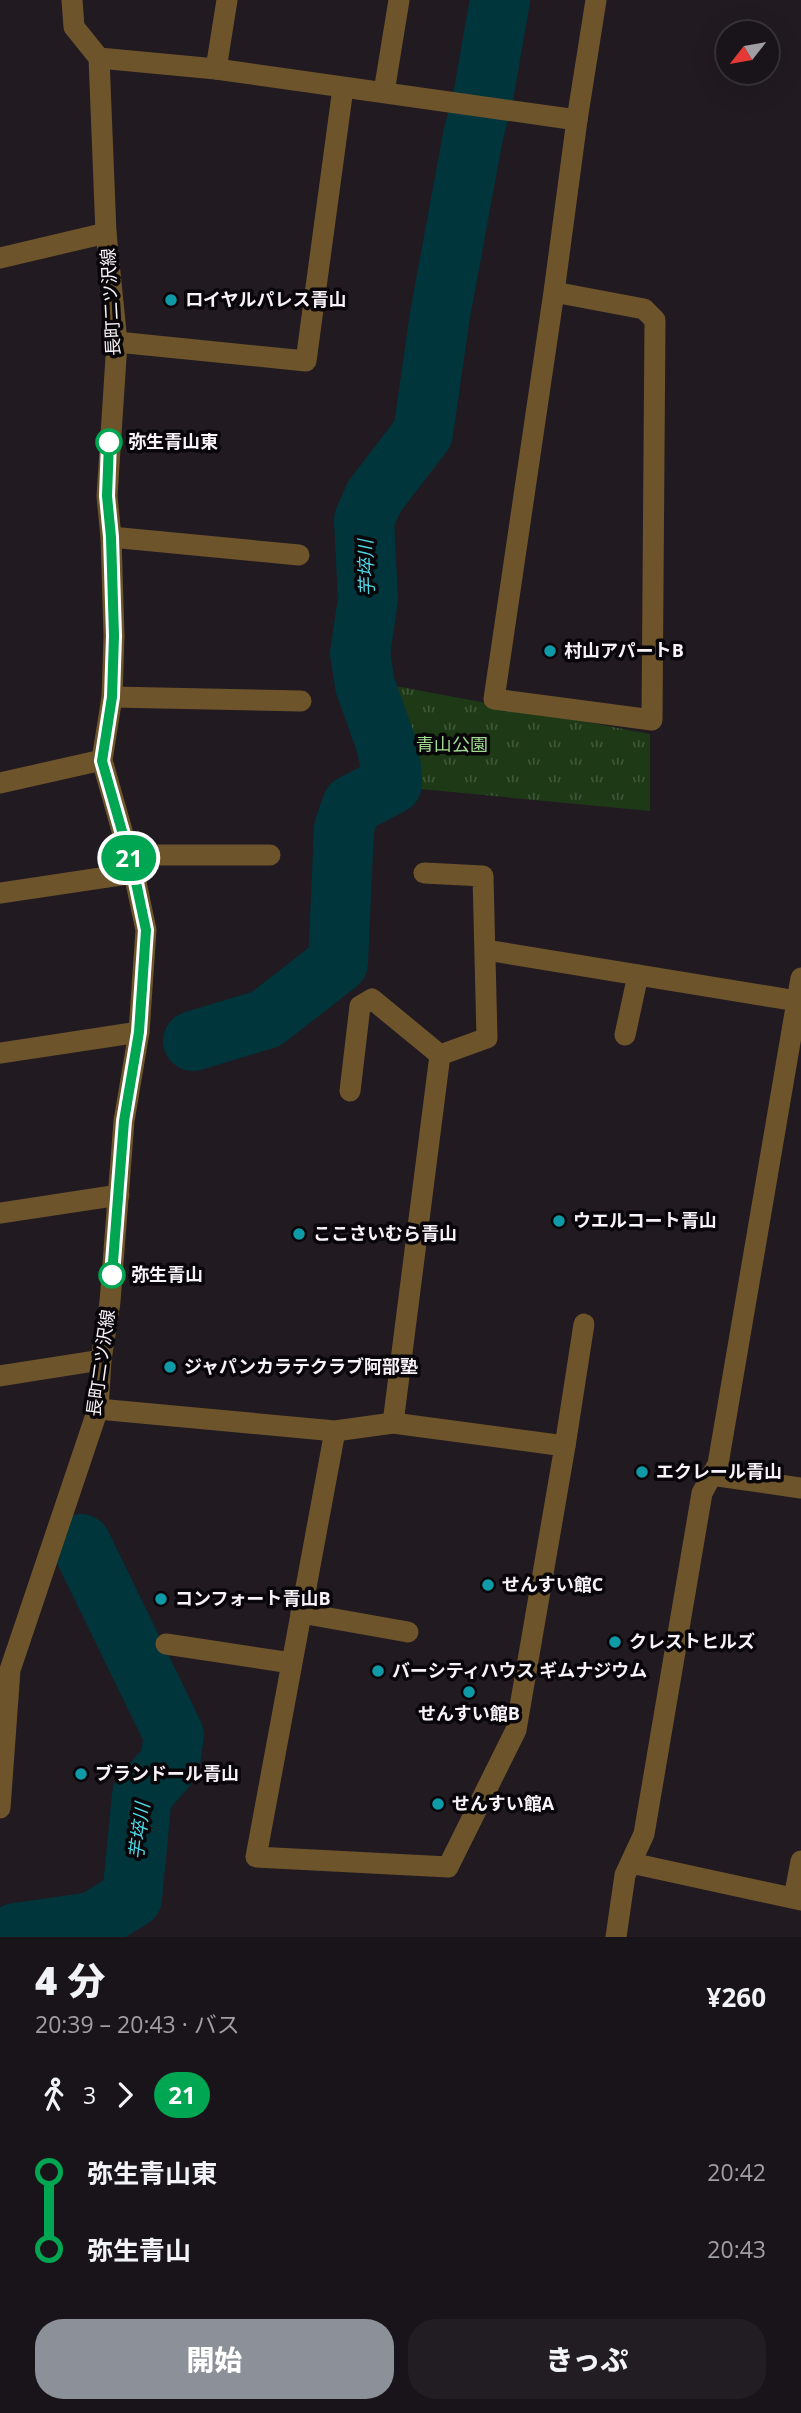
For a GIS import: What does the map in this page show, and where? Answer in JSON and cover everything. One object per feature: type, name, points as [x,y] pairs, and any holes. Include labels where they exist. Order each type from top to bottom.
[{"type":"street","points":[[72,0],[74,27],[99,58],[216,69],[577,120]]},
{"type":"street","points":[[216,69],[227,0]]},
{"type":"street","points":[[384,92],[399,0]]},
{"type":"street","points":[[554,292],[644,309],[655,320],[652,720],[494,699],[596,0]]},
{"type":"street","name":"長町二ツ沢線","points":[[0,1808],[10,1670],[98,1409],[101,1360],[110,1303],[124,1121],[139,1032],[146,930],[131,864],[102,761],[112,697],[114,636],[107,496],[117,342],[106,233],[99,58]]},
{"type":"street","points":[[117,342],[306,361],[343,88]]},
{"type":"street","points":[[0,258],[106,233]]},
{"type":"street","points":[[111,537],[299,555]]},
{"type":"street","points":[[112,697],[301,701]]},
{"type":"street","points":[[0,783],[102,761]]},
{"type":"street","points":[[0,893],[131,864],[270,855]]},
{"type":"street","points":[[424,873],[483,876],[487,1038],[440,1055]]},
{"type":"street","points":[[486,950],[797,1001]]},
{"type":"street","points":[[625,1035],[638,975]]},
{"type":"street","points":[[615,1937],[625,1875],[644,1834],[702,1493],[718,1464],[801,978]]},
{"type":"street","points":[[350,1091],[360,1006],[372,999],[440,1055]]},
{"type":"street","points":[[0,1053],[139,1032]]},
{"type":"street","points":[[393,1423],[440,1055]]},
{"type":"street","points":[[0,1213],[119,1195]]},
{"type":"street","points":[[335,1431],[256,1857],[448,1867],[516,1730],[584,1324]]},
{"type":"street","points":[[0,1376],[101,1360]]},
{"type":"street","points":[[98,1409],[335,1431],[393,1423],[565,1446]]},
{"type":"street","points":[[711,1475],[801,1488]]},
{"type":"street","points":[[302,1613],[408,1632]]},
{"type":"street","points":[[166,1644],[291,1663]]},
{"type":"street","points":[[631,1863],[797,1899],[801,1861]]},
{"type":"green space","name":"青山公園","points":[[390,685],[650,734],[650,811],[410,788]]},
{"type":"waterway","name":"芋埣川","points":[[193,1041],[266,1019],[338,963],[344,828],[352,805],[392,784],[386,744],[365,685],[360,654],[368,599],[364,520],[374,497],[423,433],[440,315],[500,0]]},
{"type":"waterway","name":"芋埣川","points":[[14,1937],[16,1933],[93,1922],[132,1898],[142,1795],[170,1763],[174,1735],[81,1544]]},
{"type":"bus line","name":"21","points":[[109,442],[107,496],[114,636],[112,697],[102,761],[134,873],[146,930],[139,1032],[124,1121],[112,1275]]},
{"type":"place","name":"ロイヤルパレス青山","points":[[171,300]]},
{"type":"place","name":"弥生青山東","points":[[109,442]]},
{"type":"place","name":"村山アパートB","points":[[550,651]]},
{"type":"place","name":"ウエルコート青山","points":[[559,1221]]},
{"type":"place","name":"ここさいむら青山","points":[[299,1234]]},
{"type":"place","name":"弥生青山","points":[[112,1275]]},
{"type":"place","name":"ジャパンカラテクラブ阿部塾","points":[[170,1367]]},
{"type":"place","name":"エクレール青山","points":[[642,1472]]},
{"type":"place","name":"せんすい館C","points":[[488,1585]]},
{"type":"place","name":"コンフォート青山B","points":[[161,1599]]},
{"type":"place","name":"クレストヒルズ","points":[[615,1642]]},
{"type":"place","name":"バーシティハウス ギムナジウム","points":[[378,1671]]},
{"type":"place","name":"せんすい館B","points":[[469,1692]]},
{"type":"place","name":"ブランドール青山","points":[[81,1774]]},
{"type":"place","name":"せんすい館A","points":[[438,1804]]}]
